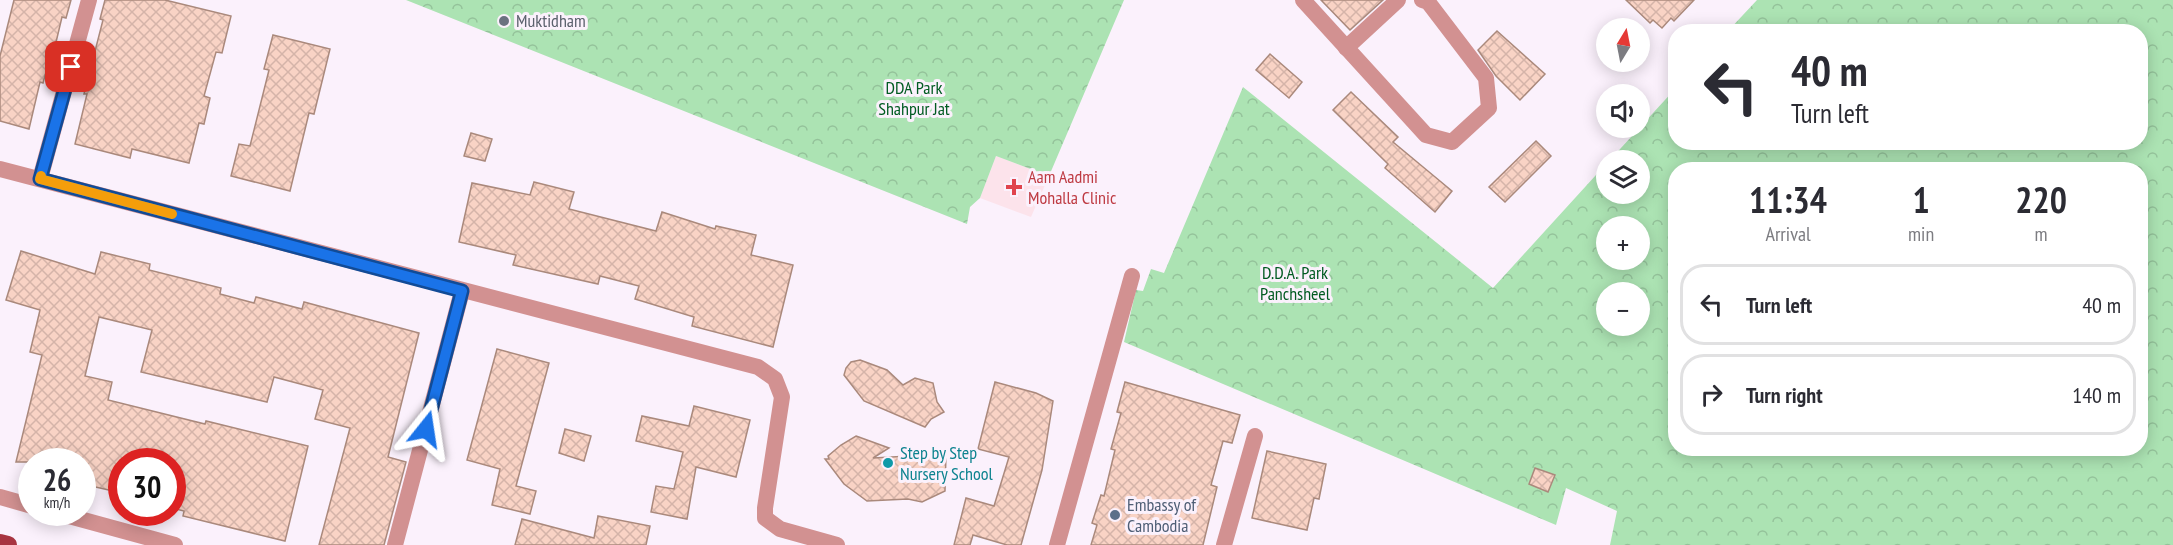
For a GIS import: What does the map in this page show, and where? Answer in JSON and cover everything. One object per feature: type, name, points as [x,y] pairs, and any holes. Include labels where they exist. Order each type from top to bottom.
[{"type":"main road","points":[[0,543],[8,545]]},
{"type":"street","points":[[40,179],[89,0]]},
{"type":"street","points":[[1303,0],[1426,135],[1452,142],[1489,108],[1486,78],[1428,2],[1422,0]]},
{"type":"street","points":[[1346,48],[1398,0]]},
{"type":"street","points":[[0,169],[758,367],[775,378],[782,397],[765,518],[780,529],[837,545]]},
{"type":"street","points":[[1057,545],[1132,276]]},
{"type":"street","points":[[395,545],[462,291]]},
{"type":"street","points":[[1224,545],[1256,436]]},
{"type":"street","points":[[0,497],[18,502]]},
{"type":"street","points":[[96,523],[175,545]]},
{"type":"shaded area","name":"Aam Aadmi Mohalla Clinic","points":[[996,156],[1049,176],[1031,217],[980,198]]},
{"type":"green space","name":"DDA Park Shahpur Jat","points":[[406,0],[1124,0],[1049,176],[996,156],[980,198],[970,207],[967,224]]},
{"type":"green space","name":"D.D.A. Park Panchsheel","points":[[1757,0],[2173,0],[2173,545],[1610,545],[1617,511],[1566,488],[1556,525],[1124,342],[1136,290],[1143,291],[1151,269],[1164,273],[1243,87],[1493,288],[1596,175],[1596,204],[1650,204],[1650,150],[1619,150],[1630,138],[1650,138],[1650,116],[1668,97],[1668,150],[2148,150],[2148,24],[1735,24]]},
{"type":"building","points":[[14,0],[71,0],[66,18],[62,17],[53,55],[51,54],[43,83],[40,82],[29,129],[0,121],[0,56]]},
{"type":"building","points":[[105,0],[165,0],[231,16],[222,53],[216,52],[204,96],[210,98],[204,124],[199,123],[189,163],[132,149],[130,158],[75,144],[87,94],[84,94],[103,20],[100,19]]},
{"type":"building","points":[[1321,0],[1383,0],[1350,30]]},
{"type":"building","points":[[1626,0],[1694,0],[1674,21],[1671,18],[1662,28],[1653,20],[1650,23],[1650,18],[1645,18]]},
{"type":"building","points":[[1497,31],[1545,74],[1520,100],[1496,76],[1478,50]]},
{"type":"building","points":[[273,35],[330,49],[314,114],[309,113],[290,191],[231,176],[239,144],[250,146],[269,70],[264,69]]},
{"type":"building","points":[[1270,54],[1302,82],[1289,98],[1256,70]]},
{"type":"building","points":[[1351,92],[1398,137],[1393,142],[1452,191],[1435,212],[1385,168],[1388,164],[1333,110]]},
{"type":"building","points":[[471,133],[492,139],[485,161],[464,156]]},
{"type":"building","points":[[1536,141],[1551,156],[1505,202],[1489,187]]},
{"type":"building","points":[[534,182],[574,192],[569,209],[656,231],[662,212],[715,229],[716,226],[756,235],[751,255],[793,265],[773,347],[692,326],[694,317],[635,299],[639,286],[600,276],[598,284],[513,265],[516,255],[459,242],[472,183],[530,195]]},
{"type":"building","points":[[21,251],[95,274],[101,252],[150,264],[149,270],[221,288],[220,294],[254,303],[256,297],[302,309],[304,302],[419,333],[388,457],[406,462],[384,545],[319,545],[350,428],[315,419],[323,390],[274,377],[267,402],[141,372],[152,330],[99,317],[85,376],[112,382],[108,400],[308,446],[285,541],[186,517],[186,448],[108,448],[108,490],[96,487],[96,448],[19,448],[42,355],[30,352],[40,310],[6,300]]},
{"type":"building","points":[[497,349],[549,363],[516,486],[536,491],[530,514],[492,505],[500,469],[467,460]]},
{"type":"building","points":[[860,360],[887,370],[903,385],[915,378],[933,383],[937,402],[944,412],[931,419],[925,427],[864,401],[844,375],[851,362]]},
{"type":"building","points":[[995,382],[1036,393],[1053,401],[1042,470],[1021,545],[1007,545],[973,535],[970,545],[954,545],[966,498],[994,506],[1009,457],[978,449]]},
{"type":"building","points":[[1125,382],[1240,415],[1232,443],[1223,441],[1211,485],[1217,487],[1203,545],[1091,545],[1097,525],[1092,523],[1101,495],[1104,496],[1115,450],[1111,449],[1121,413],[1117,412]]},
{"type":"building","points":[[694,406],[750,420],[736,477],[696,467],[687,519],[651,512],[656,486],[674,489],[683,452],[636,441],[642,416],[689,426]]},
{"type":"building","points":[[565,429],[591,436],[584,461],[559,453]]},
{"type":"building","name":"Step by Step Nursery School","points":[[856,436],[889,448],[873,458],[946,454],[945,491],[922,502],[908,499],[867,501],[844,484],[825,459],[829,459],[828,456]]},
{"type":"building","points":[[1267,451],[1326,464],[1319,499],[1314,498],[1307,530],[1252,518]]},
{"type":"building","points":[[1535,468],[1555,475],[1548,492],[1529,484]]},
{"type":"building","points":[[598,516],[650,526],[646,545],[515,545],[522,519],[594,538]]},
{"type":"slow traffic","points":[[41,176],[40,179],[172,214]]},
{"type":"place","name":"Muktidham","points":[[504,21]]},
{"type":"place","name":"Aam Aadmi Mohalla Clinic","points":[[1014,187]]},
{"type":"place","name":"Step by Step Nursery School","points":[[888,463]]},
{"type":"place","name":"Embassy of Cambodia","points":[[1115,515]]},
{"type":"route","points":[[71,67],[40,179],[462,291],[426,429]]}]
